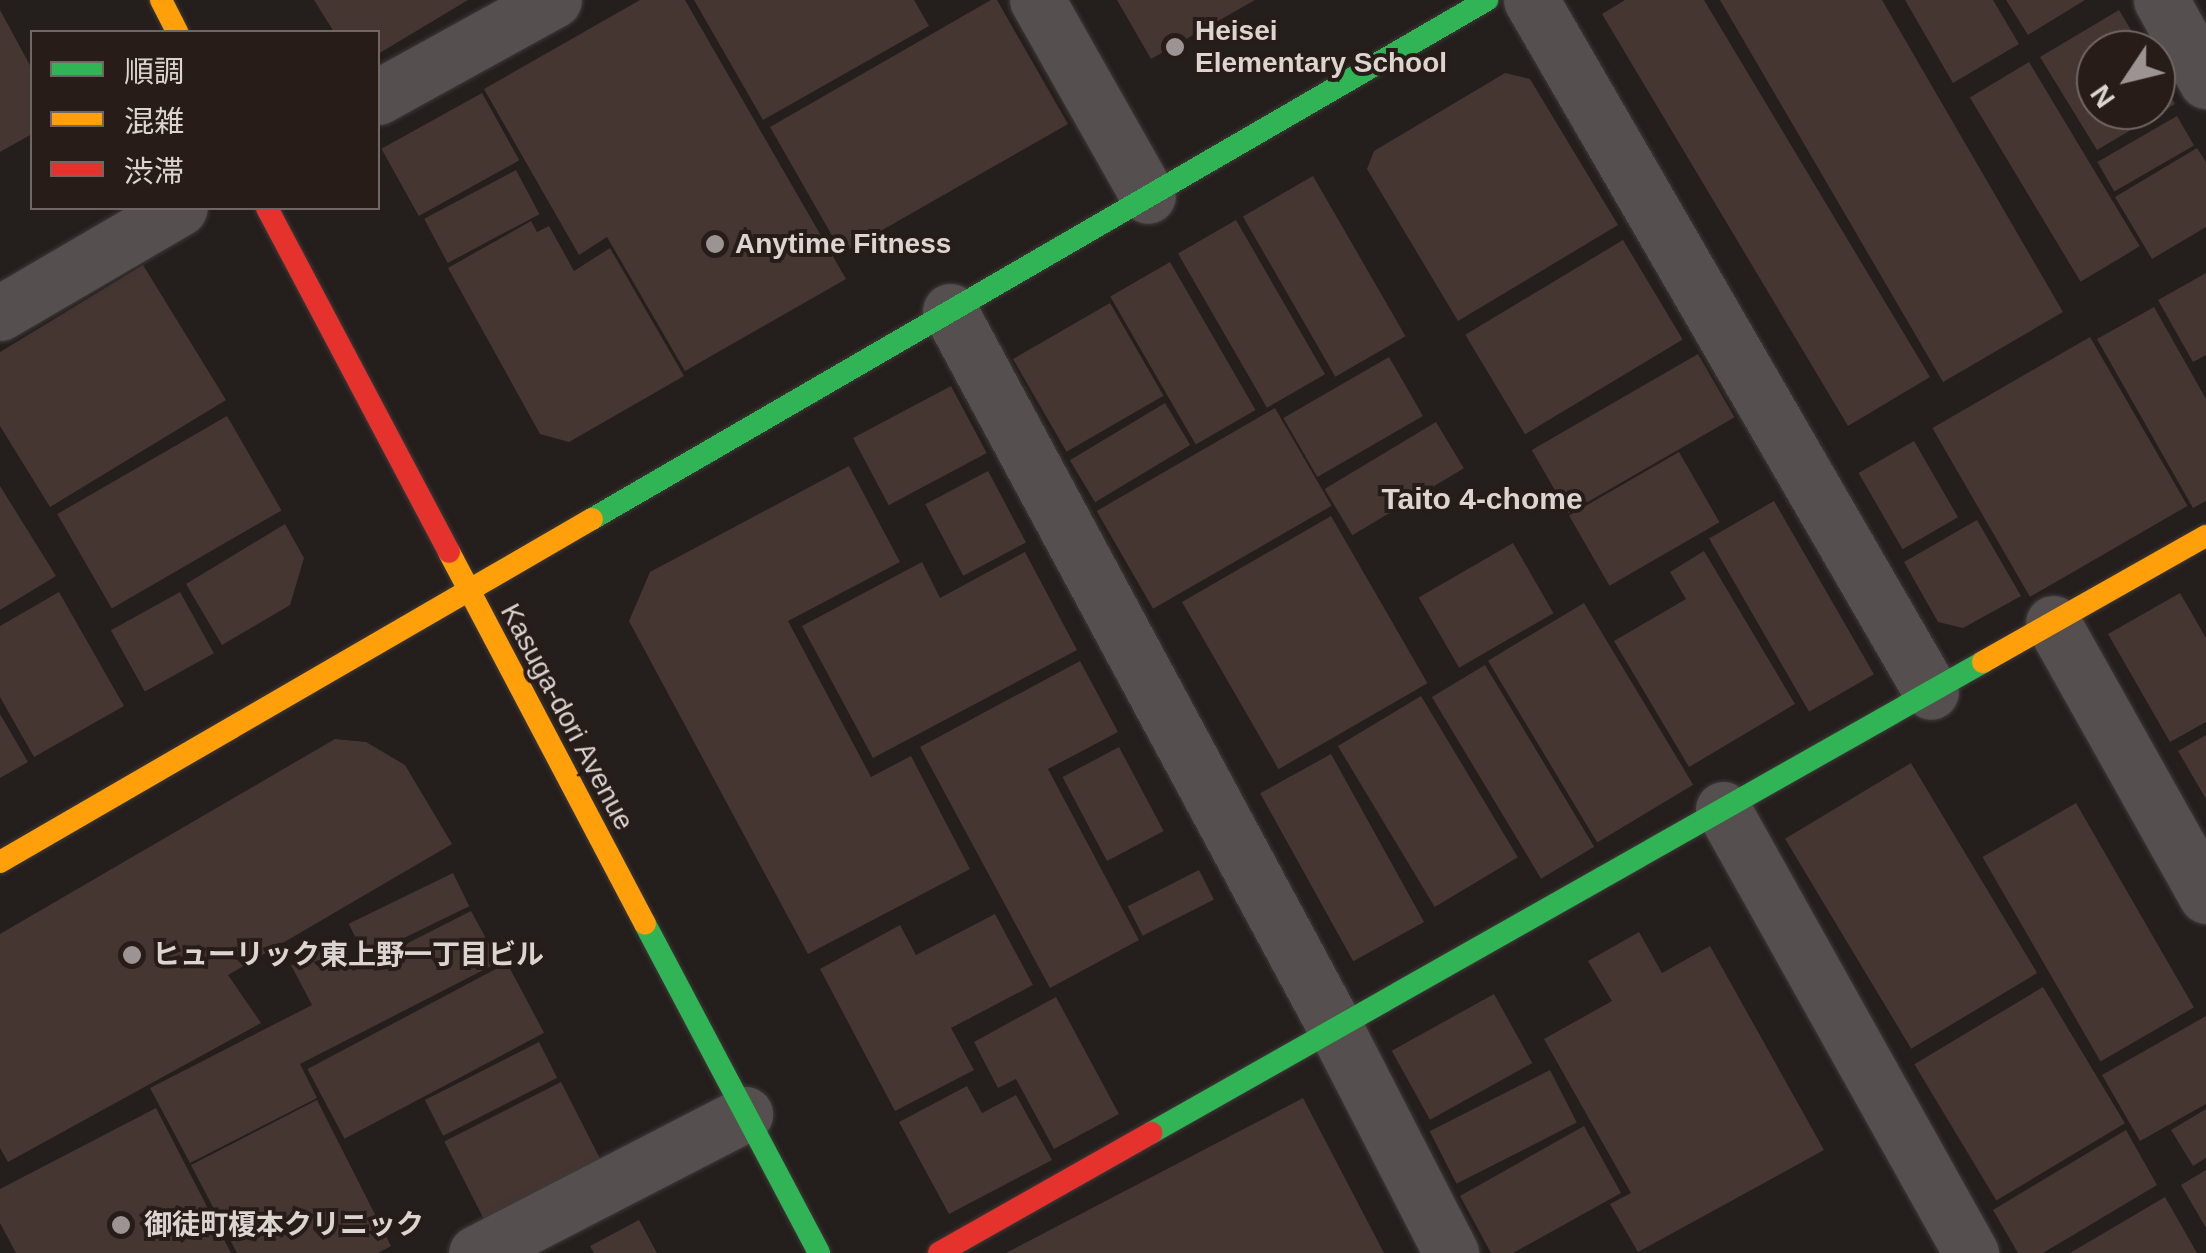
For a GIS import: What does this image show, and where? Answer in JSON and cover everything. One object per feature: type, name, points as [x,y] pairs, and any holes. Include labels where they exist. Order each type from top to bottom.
[{"type":"street","points":[[161,0],[176,30]]},
{"type":"street","points":[[380,96],[554,0]]},
{"type":"street","points":[[1037,0],[1148,196]]},
{"type":"street","points":[[0,862],[1487,0]]},
{"type":"street","points":[[1531,0],[1931,692]]},
{"type":"street","points":[[2161,0],[2206,81]]},
{"type":"street","points":[[0,313],[177,210]]},
{"type":"street","name":"Kasuga-dori Avenue","points":[[267,210],[819,1253]]},
{"type":"street","points":[[950,312],[1336,1028],[1450,1253]]},
{"type":"street","points":[[939,1253],[2206,536]]},
{"type":"street","points":[[2053,624],[2206,896]]},
{"type":"street","points":[[1724,809],[1971,1253]]},
{"type":"street","points":[[476,1253],[745,1114]]},
{"type":"building","points":[[314,0],[468,0],[380,53],[380,30],[333,30]]},
{"type":"building","points":[[640,0],[685,0],[846,279],[685,371],[607,237],[579,255],[484,89]]},
{"type":"building","points":[[694,0],[914,0],[929,26],[763,120]]},
{"type":"building","points":[[997,0],[1068,124],[842,253],[770,127]]},
{"type":"building","points":[[1117,0],[1255,0],[1151,59]]},
{"type":"building","points":[[1625,0],[1704,0],[1930,377],[1848,426],[1602,14]]},
{"type":"building","points":[[1720,0],[1882,0],[2063,312],[1943,382]]},
{"type":"building","points":[[1905,0],[1993,0],[2019,44],[1953,83]]},
{"type":"building","points":[[2006,0],[2085,0],[2028,35]]},
{"type":"building","points":[[0,10],[30,65],[30,135],[0,152]]},
{"type":"building","points":[[2119,10],[2131,30],[2085,30]]},
{"type":"building","points":[[2076,36],[2076,116],[2040,57]]},
{"type":"building","points":[[2029,62],[2140,246],[2081,282],[1970,98]]},
{"type":"building","points":[[1505,73],[1530,79],[1618,225],[1458,321],[1367,169],[1374,151]]},
{"type":"building","points":[[482,93],[519,160],[419,216],[381,149]]},
{"type":"building","points":[[2177,116],[2194,145],[2114,191],[2097,162],[2153,130],[2176,130]]},
{"type":"building","points":[[2085,130],[2131,130],[2097,150]]},
{"type":"building","points":[[2197,148],[2206,162],[2206,227],[2152,259],[2115,197]]},
{"type":"building","points":[[516,170],[539,214],[448,263],[424,219]]},
{"type":"building","points":[[1313,176],[1406,336],[1335,377],[1243,216]]},
{"type":"building","points":[[1236,220],[1325,374],[1267,408],[1178,254]]},
{"type":"building","points":[[531,221],[537,232],[549,226],[574,271],[610,248],[684,376],[569,442],[540,434],[448,268]]},
{"type":"building","points":[[1623,240],[1683,339],[1525,434],[1465,335]]},
{"type":"building","points":[[1170,262],[1256,410],[1196,445],[1110,296]]},
{"type":"building","points":[[143,265],[226,400],[50,507],[0,426],[0,352]]},
{"type":"building","points":[[2206,273],[2206,355],[2193,362],[2158,300]]},
{"type":"building","points":[[1110,303],[1164,396],[1067,452],[1013,359]]},
{"type":"building","points":[[2154,307],[2206,399],[2206,501],[2193,508],[2097,339]]},
{"type":"building","points":[[2090,337],[2188,506],[2030,597],[1932,428]]},
{"type":"building","points":[[1698,354],[1734,417],[1568,513],[1532,450]]},
{"type":"building","points":[[1389,357],[1423,416],[1317,477],[1283,418]]},
{"type":"building","points":[[951,386],[987,453],[889,505],[853,438]]},
{"type":"building","points":[[1165,403],[1190,445],[1095,502],[1070,460]]},
{"type":"building","points":[[1275,408],[1332,506],[1153,609],[1097,511]]},
{"type":"building","points":[[227,416],[282,510],[112,608],[57,514]]},
{"type":"building","points":[[1436,422],[1464,468],[1352,535],[1325,489]]},
{"type":"building","points":[[1914,441],[1958,517],[1903,549],[1859,473]]},
{"type":"building","points":[[1679,452],[1720,522],[1610,586],[1569,516]]},
{"type":"building","points":[[849,466],[900,562],[788,621],[871,777],[911,756],[970,869],[808,954],[629,621],[650,572]]},
{"type":"building","points":[[988,471],[1026,543],[963,576],[925,504]]},
{"type":"building","points":[[0,486],[56,576],[0,610]]},
{"type":"building","points":[[1774,501],[1874,674],[1809,712],[1709,538]]},
{"type":"building","points":[[1331,516],[1428,683],[1279,769],[1182,602]]},
{"type":"building","points":[[1977,520],[2021,596],[1963,628],[1938,622],[1904,562]]},
{"type":"building","points":[[285,524],[304,558],[290,605],[222,645],[186,584]]},
{"type":"building","points":[[1513,543],[1554,613],[1459,668],[1419,598]]},
{"type":"building","points":[[1704,551],[1795,704],[1689,767],[1614,641],[1686,599],[1670,572]]},
{"type":"building","points":[[1025,552],[1077,650],[873,758],[802,626],[922,562],[940,598]]},
{"type":"building","points":[[59,592],[124,706],[34,757],[0,697],[0,626]]},
{"type":"building","points":[[180,592],[214,653],[145,692],[111,630]]},
{"type":"building","points":[[2180,593],[2206,638],[2206,722],[2170,742],[2108,634]]},
{"type":"building","points":[[1584,603],[1693,785],[1597,842],[1488,661]]},
{"type":"building","points":[[1080,661],[1118,732],[1048,769],[1139,940],[1050,988],[920,747]]},
{"type":"building","points":[[1485,665],[1594,847],[1541,879],[1432,697]]},
{"type":"building","points":[[1421,696],[1518,857],[1435,907],[1338,746]]},
{"type":"building","points":[[0,714],[28,762],[0,778]]},
{"type":"building","points":[[2206,735],[2206,799],[2178,751]]},
{"type":"building","name":"ヒューリック東上野一丁目ビル","points":[[335,739],[366,742],[405,765],[452,844],[228,975],[261,1023],[8,1162],[0,1148],[0,934]]},
{"type":"building","points":[[1119,747],[1164,831],[1107,861],[1062,777]]},
{"type":"building","points":[[1331,754],[1424,922],[1353,961],[1260,793]]},
{"type":"building","points":[[1911,763],[2037,973],[1911,1049],[1785,839]]},
{"type":"building","points":[[2076,803],[2194,1007],[2100,1061],[1982,857]]},
{"type":"building","points":[[1199,870],[1214,899],[1143,936],[1128,906]]},
{"type":"building","points":[[453,873],[469,906],[365,957],[349,924]]},
{"type":"building","points":[[471,911],[499,962],[300,1064],[317,1098],[190,1163],[150,1088],[312,1005],[291,965],[338,942],[353,971]]},
{"type":"building","points":[[995,914],[1033,985],[951,1028],[974,1070],[895,1111],[820,969],[900,925],[916,955]]},
{"type":"building","points":[[1639,932],[1662,973],[1710,946],[1824,1150],[1638,1252],[1610,1204],[1631,1193],[1544,1039],[1612,1001],[1588,961]]},
{"type":"building","points":[[507,963],[544,1033],[345,1139],[307,1069]]},
{"type":"building","points":[[2043,987],[2125,1123],[1996,1201],[1914,1064]]},
{"type":"building","points":[[1494,994],[1532,1063],[1430,1120],[1392,1051]]},
{"type":"building","points":[[1056,997],[1119,1114],[1054,1149],[1016,1079],[998,1088],[974,1042]]},
{"type":"building","points":[[2206,1016],[2206,1104],[2140,1141],[2102,1075]]},
{"type":"building","points":[[539,1042],[557,1078],[443,1136],[425,1100]]},
{"type":"building","points":[[1550,1070],[1577,1123],[1456,1184],[1430,1131]]},
{"type":"building","points":[[561,1082],[600,1160],[484,1219],[444,1141]]},
{"type":"building","points":[[967,1086],[982,1113],[1016,1095],[1052,1160],[949,1214],[899,1122]]},
{"type":"building","points":[[1303,1098],[1384,1253],[1006,1253]]},
{"type":"building","points":[[317,1100],[391,1246],[378,1253],[237,1253],[191,1165]]},
{"type":"building","points":[[156,1108],[231,1253],[16,1253],[0,1223],[0,1189]]},
{"type":"building","points":[[2206,1109],[2206,1158],[2193,1166],[2171,1130]]},
{"type":"building","points":[[1584,1126],[1621,1193],[1513,1253],[1491,1253],[1460,1196]]},
{"type":"building","points":[[2126,1130],[2157,1185],[2043,1253],[2018,1253],[1993,1210]]},
{"type":"building","points":[[2206,1170],[2206,1228],[2181,1185]]},
{"type":"building","points":[[2165,1197],[2197,1253],[2070,1253]]},
{"type":"building","points":[[639,1220],[657,1253],[594,1253],[590,1246]]},
{"type":"traffic: fast","points":[[592,519],[1487,0]]},
{"type":"traffic: fast","points":[[1151,1133],[1983,662]]},
{"type":"traffic: fast","points":[[645,924],[819,1253]]},
{"type":"traffic: slow","points":[[161,0],[176,30]]},
{"type":"traffic: slow","points":[[0,862],[592,519]]},
{"type":"traffic: slow","points":[[1983,662],[2206,536]]},
{"type":"traffic: slow","points":[[449,552],[645,924]]},
{"type":"traffic: jam","points":[[268,210],[449,552]]},
{"type":"traffic: jam","points":[[939,1253],[1151,1133]]},
{"type":"place","name":"Heisei Elementary School","points":[[1175,47]]},
{"type":"place","name":"Anytime Fitness","points":[[715,244]]},
{"type":"place","name":"ヒューリック東上野一丁目ビル","points":[[132,955]]},
{"type":"place","name":"御徒町榎本クリニック","points":[[121,1225]]},
{"type":"district","name":"Taito 4-chome","points":[[1482,499]]}]
